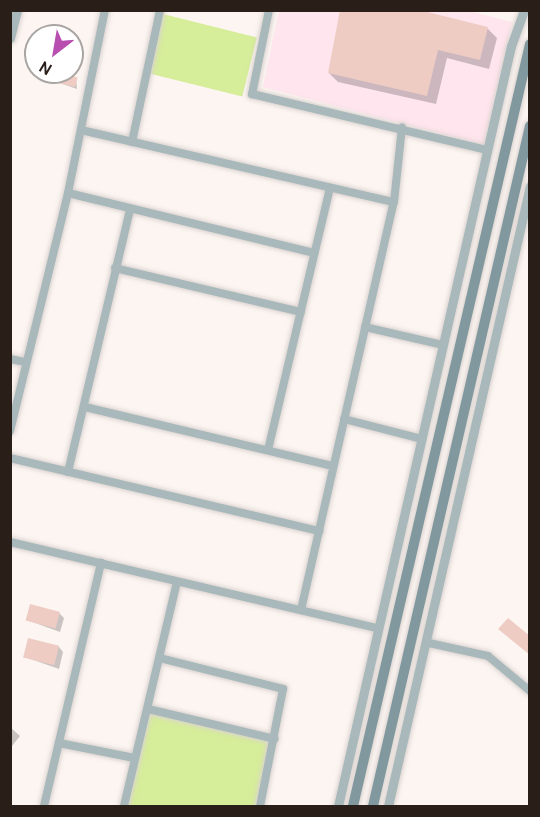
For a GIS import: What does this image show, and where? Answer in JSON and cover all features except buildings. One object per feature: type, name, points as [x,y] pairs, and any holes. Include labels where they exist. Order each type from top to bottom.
[{"type":"main road","points":[[353,807],[530,44]]},
{"type":"main road","points":[[373,807],[530,126]]},
{"type":"street","points":[[10,38],[17,10]]},
{"type":"street","points":[[10,431],[68,193],[105,10]]},
{"type":"street","points":[[132,142],[160,10]]},
{"type":"street","points":[[269,10],[252,94],[402,127],[487,150]]},
{"type":"street","points":[[338,807],[487,150],[524,10]]},
{"type":"street","points":[[301,610],[394,202],[402,127]]},
{"type":"street","points":[[81,130],[394,202]]},
{"type":"street","points":[[388,807],[429,643],[530,186]]},
{"type":"street","points":[[268,450],[330,188]]},
{"type":"street","points":[[68,193],[130,210],[314,253]]},
{"type":"street","points":[[68,472],[130,210]]},
{"type":"street","points":[[115,268],[301,312]]},
{"type":"street","points":[[365,327],[443,345]]},
{"type":"street","points":[[10,358],[26,362]]},
{"type":"street","points":[[84,407],[333,466]]},
{"type":"street","points":[[344,419],[422,439]]},
{"type":"street","points":[[10,458],[319,531]]},
{"type":"street","points":[[10,542],[377,628]]},
{"type":"street","points":[[44,807],[100,563]]},
{"type":"street","points":[[124,807],[177,582]]},
{"type":"street","points":[[429,643],[489,656],[530,691]]},
{"type":"street","points":[[160,658],[280,685],[285,696],[260,807]]},
{"type":"street","points":[[148,709],[275,739]]},
{"type":"street","points":[[59,743],[135,758]]},
{"type":"shaded area","points":[[279,11],[470,11],[512,22],[484,145],[263,87]]},
{"type":"green space","points":[[159,13],[257,37],[242,97],[144,72]]},
{"type":"green space","points":[[148,709],[275,739],[255,806],[128,806]]}]
